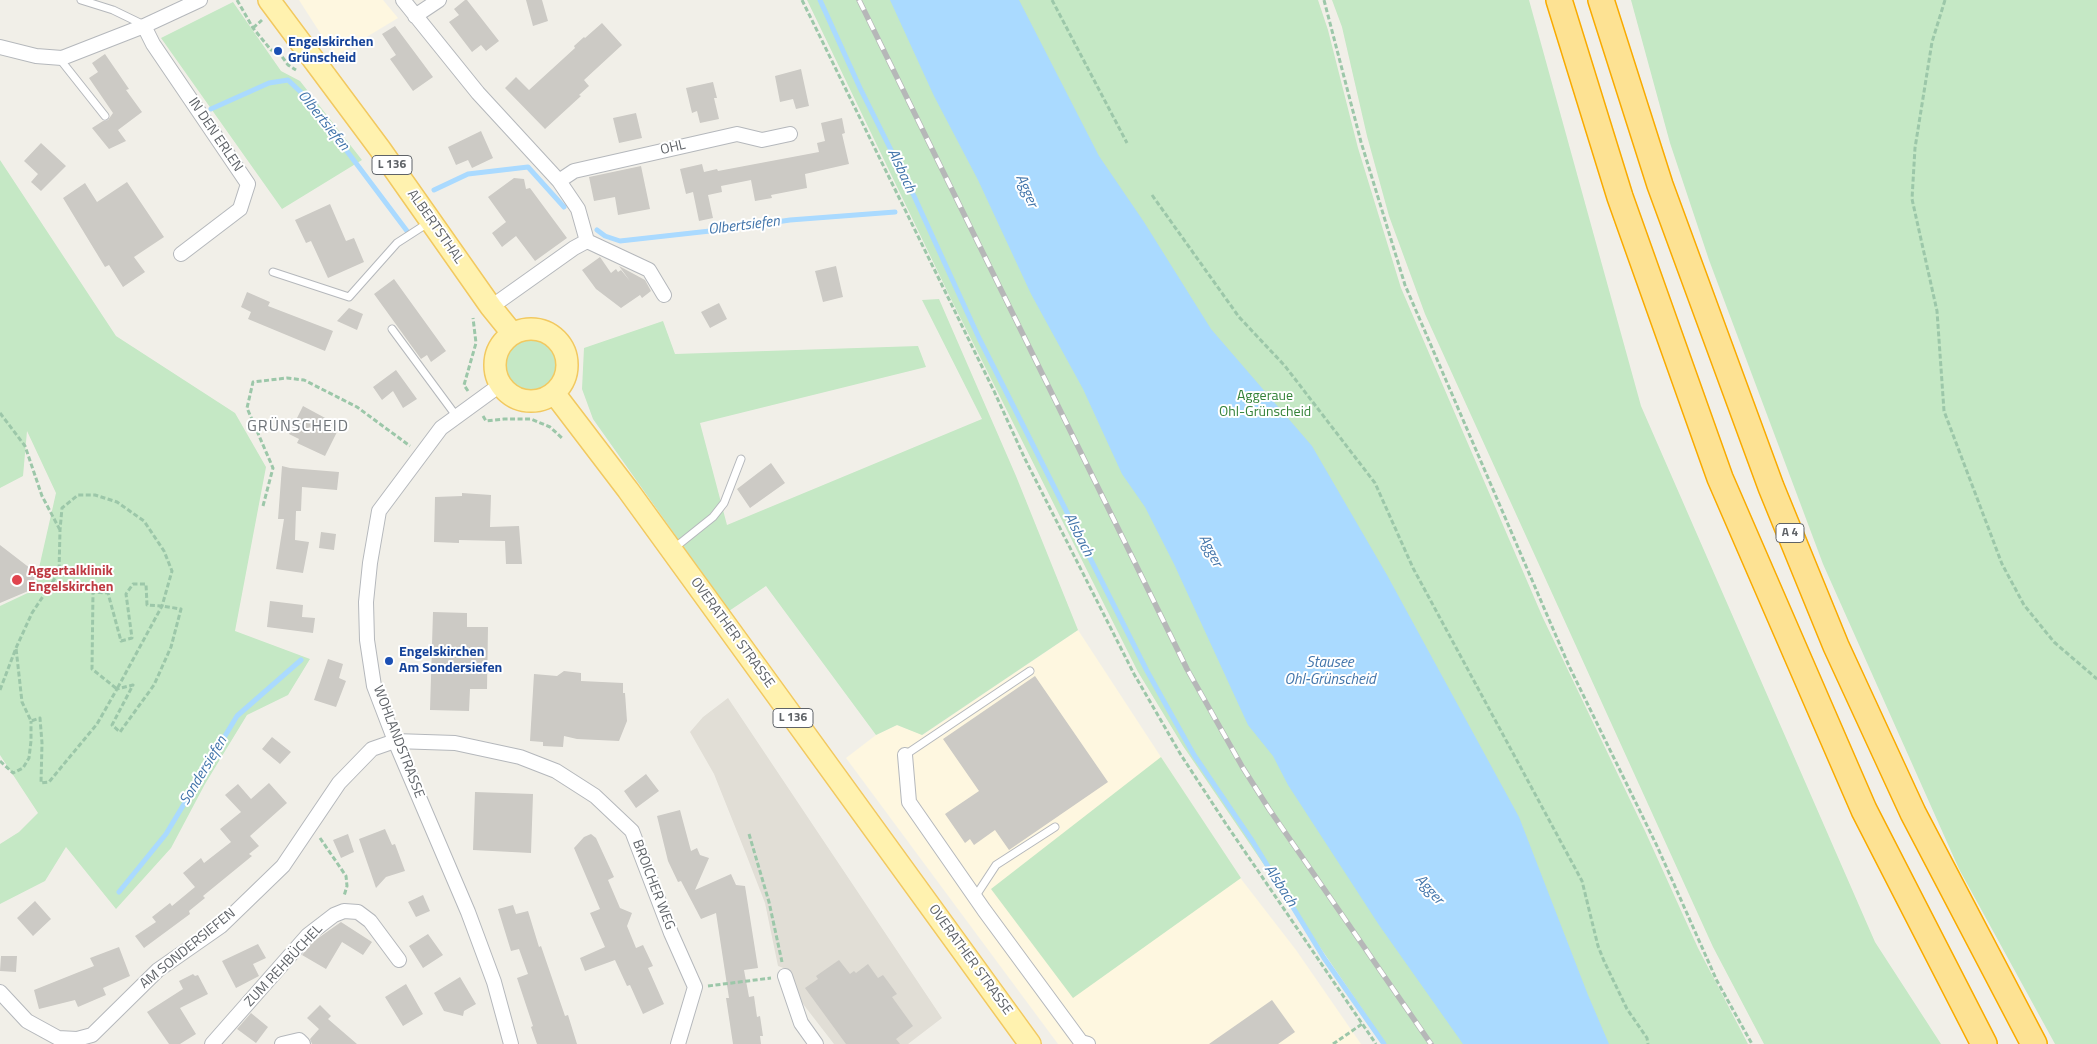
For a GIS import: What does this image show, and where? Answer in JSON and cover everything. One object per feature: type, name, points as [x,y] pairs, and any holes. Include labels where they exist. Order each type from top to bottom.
[{"type":"highway","points":[[1559,0],[1620,197],[1720,478],[1864,810],[1984,1044]]},
{"type":"highway","name":"A 4","points":[[1601,0],[1660,185],[1771,487],[1836,646],[1913,813],[2034,1044]]},
{"type":"main road","name":"ALBERTSTHAL","points":[[268,0],[432,221],[491,307],[512,334]]},
{"type":"main road","points":[[533,328],[543,330],[553,336],[560,344],[568,364],[566,375],[554,393],[536,401],[525,401],[516,398],[500,385],[495,371],[495,357],[501,344],[512,334],[522,329],[533,328]]},
{"type":"main road","name":"OVERATHER STRASSE","points":[[554,393],[672,550],[1030,1044]]},
{"type":"street","points":[[0,47],[36,56],[62,58],[144,26],[200,0]]},
{"type":"street","points":[[403,0],[478,93],[559,181],[578,209],[587,241],[649,270],[664,295]]},
{"type":"street","points":[[415,16],[439,0]]},
{"type":"street","name":"IN DEN ERLEN","points":[[144,26],[153,44],[248,184],[240,209],[181,254]]},
{"type":"street","name":"OHL","points":[[559,181],[574,171],[737,134],[762,140],[790,134]]},
{"type":"street","points":[[491,307],[574,248],[587,241]]},
{"type":"street","name":"WOHLANDSTRASSE","points":[[500,385],[441,428],[379,512],[370,562],[366,602],[367,640],[374,686],[395,741],[471,921],[494,982],[511,1044]]},
{"type":"street","name":"AM SONDERSIEFEN","points":[[0,992],[27,1021],[58,1038],[76,1041],[92,1035],[158,970],[221,926],[284,866],[339,783],[372,749],[395,741]]},
{"type":"street","name":"BROICHER WEG","points":[[395,741],[454,743],[520,757],[556,771],[595,796],[632,832],[671,933],[695,987]]},
{"type":"street","points":[[905,755],[909,802],[975,897],[1082,1042],[1088,1044]]},
{"type":"street","points":[[344,912],[358,912],[370,921],[399,960]]},
{"type":"street","name":"ZUM REHBÜCHEL","points":[[215,1042],[308,935],[334,915],[344,912]]},
{"type":"street","points":[[785,976],[801,1023],[816,1044]]},
{"type":"street","points":[[678,1044],[695,987]]},
{"type":"street","points":[[282,1044],[299,1040],[303,1044]]},
{"type":"street","name":"ZUM REHBÜCHEL","points":[[215,1042],[231,1044]]},
{"type":"lane","points":[[81,0],[113,10],[144,26]]},
{"type":"lane","points":[[58,58],[104,116]]},
{"type":"lane","points":[[273,272],[349,297],[397,243],[432,221]]},
{"type":"lane","points":[[392,329],[457,417]]},
{"type":"lane","points":[[672,550],[719,510],[742,459]]},
{"type":"lane","points":[[905,755],[1030,671]]},
{"type":"lane","points":[[975,897],[996,865],[1055,827]]},
{"type":"path","points":[[237,0],[253,28],[272,50],[278,51],[288,65],[301,73]]},
{"type":"path","points":[[802,0],[994,391],[1025,459],[1134,674],[1181,755],[1376,1044]]},
{"type":"path","points":[[1052,0],[1127,144]]},
{"type":"path","points":[[1324,0],[1361,142],[1405,285],[1569,666],[1656,846],[1717,981],[1752,1044]]},
{"type":"path","points":[[1945,0],[1932,42],[1915,148],[1912,199],[1937,311],[1944,411],[2002,564],[2024,605],[2054,642],[2097,679]]},
{"type":"path","points":[[1152,195],[1239,317],[1285,366],[1375,482],[1413,568],[1582,881],[1598,946],[1604,961],[1627,1009],[1647,1038],[1648,1044]]},
{"type":"path","points":[[470,311],[474,320],[476,344],[464,385],[486,422],[504,419],[530,419],[550,427],[568,443]]},
{"type":"path","points":[[263,506],[273,468],[246,408],[253,382],[287,378],[304,380],[357,407],[422,455]]},
{"type":"path","points":[[0,413],[25,446],[42,496],[60,530]]},
{"type":"path","points":[[0,690],[32,613],[59,572],[62,508],[78,495],[95,495],[117,502],[144,522],[164,551],[172,571],[162,606],[97,724],[49,782],[41,783],[42,743],[40,718],[31,721]]},
{"type":"path","points":[[133,584],[146,584],[147,605],[181,609],[170,647],[154,685],[120,732],[112,725],[133,685],[117,689],[92,669],[93,592],[108,593],[121,641],[132,638],[126,594],[133,584]]},
{"type":"path","points":[[0,761],[13,774],[23,768],[28,758],[31,742],[31,721],[22,702],[16,648]]},
{"type":"path","points":[[310,825],[346,876],[348,886],[344,897],[344,912]]},
{"type":"path","points":[[695,987],[785,976],[769,902],[749,834]]},
{"type":"path","points":[[1333,1044],[1362,1024]]},
{"type":"shaded area","points":[[299,0],[383,0],[398,18],[335,56]]},
{"type":"shaded area","points":[[1078,630],[1238,875],[1296,950],[1361,1044],[1058,1044],[846,758],[876,735],[897,725],[923,735]]},
{"type":"shaded area","points":[[728,698],[942,1018],[908,1044],[834,1044],[793,991],[789,970],[778,966],[765,903],[714,774],[690,732],[703,717]]},
{"type":"green space","name":"Aggeraue Ohl-Grünscheid","points":[[807,0],[1318,0],[1328,30],[1358,148],[1401,288],[1543,618],[1645,831],[1698,948],[1748,1044],[1386,1044],[1183,746],[1138,672],[952,301]]},
{"type":"green space","points":[[1332,0],[1529,0],[1641,406],[1875,942],[1941,1044],[1764,1044],[1713,947],[1425,314],[1389,216],[1367,136],[1342,27]]},
{"type":"green space","points":[[1631,0],[2097,0],[2097,1044],[2055,1044],[1959,869],[1823,564],[1709,260],[1670,143]]},
{"type":"green space","points":[[233,2],[281,71],[300,81],[362,160],[282,209],[161,38]]},
{"type":"green space","points":[[0,160],[116,336],[235,413],[266,467],[235,631],[310,659],[288,695],[247,715],[205,784],[171,848],[116,909],[66,847],[45,881],[0,904],[0,844],[19,832],[38,813],[0,755],[0,606],[34,590],[56,493],[27,431],[23,476],[0,488]]},
{"type":"green space","points":[[939,299],[1016,476],[1078,630],[922,735],[897,725],[876,735],[766,586],[729,611],[593,419],[582,389],[584,348],[663,321],[675,354],[918,346],[926,367],[700,423],[727,525],[982,419],[922,300]]},
{"type":"green space","points":[[526,340],[536,340],[549,347],[556,360],[556,370],[549,383],[536,390],[526,390],[517,386],[510,379],[506,370],[506,360],[510,351],[517,344]]},
{"type":"green space","points":[[1161,757],[1241,878],[1073,998],[991,889]]},
{"type":"water","name":"Stausee Ohl-Grünscheid","points":[[890,0],[1019,0],[1099,156],[1144,222],[1211,329],[1312,446],[1387,575],[1519,817],[1609,1044],[1463,1044],[1379,925],[1288,785],[1273,756],[1248,725],[1174,564],[1145,507],[1122,474],[1083,389],[1031,294],[978,180],[934,96]]},
{"type":"building","points":[[467,0],[499,41],[486,51],[481,45],[472,52],[449,22],[459,15],[454,9]]},
{"type":"building","points":[[526,0],[542,0],[548,21],[533,26]]},
{"type":"building","points":[[602,23],[622,45],[584,80],[589,86],[579,95],[581,96],[545,129],[505,88],[516,77],[529,90],[575,48],[574,46]]},
{"type":"building","points":[[395,26],[433,77],[413,91],[390,59],[396,55],[382,34]]},
{"type":"building","points":[[105,54],[129,89],[126,90],[142,112],[118,130],[126,141],[109,149],[92,128],[108,120],[113,113],[89,78],[98,72],[92,63]]},
{"type":"building","points":[[801,69],[809,106],[796,109],[793,99],[780,102],[775,76]]},
{"type":"building","points":[[713,82],[717,98],[714,98],[719,119],[700,123],[697,111],[692,113],[686,88]]},
{"type":"building","points":[[636,113],[642,138],[619,143],[613,118]]},
{"type":"building","points":[[842,118],[845,133],[842,134],[849,164],[805,174],[807,188],[771,195],[772,198],[755,201],[751,180],[721,186],[722,192],[708,195],[713,218],[699,221],[693,192],[686,194],[680,169],[702,164],[704,172],[717,169],[718,171],[819,152],[817,143],[825,141],[821,123]]},
{"type":"building","points":[[481,131],[493,158],[472,168],[468,160],[456,165],[448,147]]},
{"type":"building","points":[[41,143],[66,166],[41,191],[31,182],[38,174],[24,161]]},
{"type":"building","points":[[641,166],[650,209],[618,215],[615,197],[594,201],[589,177]]},
{"type":"building","points":[[514,178],[524,179],[526,189],[530,188],[567,238],[535,261],[516,236],[502,247],[492,233],[506,222],[488,197]]},
{"type":"building","points":[[127,182],[164,237],[134,257],[145,272],[123,287],[109,265],[105,267],[63,198],[85,183],[97,202]]},
{"type":"building","points":[[330,204],[346,241],[354,238],[364,262],[328,278],[311,241],[306,243],[295,220]]},
{"type":"building","points":[[600,257],[611,273],[616,269],[618,272],[621,270],[630,281],[619,266],[645,280],[651,291],[642,298],[640,295],[621,308],[596,289],[582,270]]},
{"type":"building","points":[[836,266],[843,297],[823,302],[815,271]]},
{"type":"building","points":[[394,279],[446,351],[431,362],[427,355],[421,359],[374,294]]},
{"type":"building","points":[[247,292],[270,302],[268,306],[333,331],[325,351],[248,319],[251,312],[241,307]]},
{"type":"building","points":[[719,303],[727,319],[710,328],[701,312]]},
{"type":"building","points":[[349,308],[363,314],[357,330],[337,321]]},
{"type":"building","points":[[396,370],[417,399],[403,408],[393,391],[382,400],[373,387]]},
{"type":"building","points":[[303,406],[340,426],[325,456],[297,443],[299,439],[289,434]]},
{"type":"building","points":[[771,463],[785,483],[750,508],[737,489]]},
{"type":"building","points":[[282,466],[339,472],[337,490],[302,487],[301,511],[296,511],[295,540],[309,542],[303,573],[276,569],[284,519],[278,519]]},
{"type":"building","points":[[462,493],[491,495],[490,527],[519,526],[522,564],[506,564],[505,541],[459,540],[459,543],[434,542],[435,497],[462,496]]},
{"type":"building","points":[[321,532],[336,534],[334,550],[319,548]]},
{"type":"building","name":"Aggertalklinik Engelskirchen","points":[[0,545],[35,572],[33,589],[0,603]]},
{"type":"building","points":[[270,601],[303,605],[302,617],[315,618],[313,633],[267,627]]},
{"type":"building","points":[[433,612],[467,613],[467,627],[488,627],[487,689],[470,689],[469,711],[430,710]]},
{"type":"building","points":[[328,659],[343,664],[339,678],[346,681],[336,707],[314,700]]},
{"type":"building","points":[[564,671],[581,673],[581,681],[623,683],[627,721],[619,741],[577,739],[564,736],[563,747],[543,746],[543,742],[530,741],[534,674],[557,676]]},
{"type":"building","points":[[1035,676],[1108,782],[1009,850],[995,830],[974,845],[970,839],[965,843],[945,814],[979,791],[943,739]]},
{"type":"building","points":[[272,737],[291,752],[280,764],[262,749]]},
{"type":"building","points":[[646,774],[659,791],[636,808],[624,791]]},
{"type":"building","points":[[269,783],[287,803],[250,836],[259,846],[249,854],[252,856],[203,896],[205,898],[189,911],[190,914],[144,948],[135,936],[156,922],[152,917],[170,903],[172,906],[195,887],[183,873],[201,858],[204,863],[231,842],[220,829],[241,812],[225,795],[238,784],[251,799]]},
{"type":"building","points":[[475,792],[533,794],[531,853],[473,850]]},
{"type":"building","points":[[680,810],[691,851],[697,848],[700,855],[709,858],[695,890],[731,874],[736,885],[745,886],[758,968],[744,970],[749,997],[754,996],[757,1017],[760,1016],[763,1036],[760,1036],[761,1044],[733,1044],[726,998],[729,998],[716,913],[701,919],[681,881],[678,882],[668,861],[657,816]]},
{"type":"building","points":[[385,829],[392,845],[395,844],[405,871],[386,877],[376,888],[359,839]]},
{"type":"building","points":[[348,834],[354,852],[341,858],[333,840]]},
{"type":"building","points":[[591,834],[596,838],[614,877],[608,880],[620,908],[632,913],[627,926],[636,948],[643,945],[653,966],[648,968],[664,1004],[643,1014],[630,985],[627,986],[615,960],[585,971],[580,958],[605,947],[590,913],[600,909],[574,848],[584,837]]},
{"type":"building","points":[[423,895],[430,911],[416,917],[408,902]]},
{"type":"building","points":[[35,901],[51,919],[33,936],[17,918]]},
{"type":"building","points":[[513,905],[516,914],[528,911],[539,947],[541,946],[565,1016],[568,1015],[577,1044],[537,1044],[517,978],[528,974],[519,949],[511,951],[498,909]]},
{"type":"building","points":[[341,922],[372,942],[363,955],[342,942],[326,969],[302,955],[314,941]]},
{"type":"building","points":[[428,934],[443,955],[423,968],[409,946]]},
{"type":"building","points":[[258,944],[266,958],[253,964],[259,976],[236,988],[222,961]]},
{"type":"building","points":[[119,947],[130,976],[103,988],[106,995],[78,1007],[75,1000],[39,1009],[34,990],[94,966],[90,958]]},
{"type":"building","points":[[1,956],[17,956],[16,972],[0,971]]},
{"type":"building","points":[[839,960],[850,974],[854,971],[856,973],[868,964],[878,978],[883,975],[897,994],[892,997],[913,1026],[896,1039],[900,1044],[846,1044],[805,988],[818,979],[816,976]]},
{"type":"building","points":[[193,974],[195,976],[198,975],[208,994],[180,1008],[196,1034],[180,1044],[169,1044],[147,1012],[183,989],[179,981]]},
{"type":"building","points":[[460,977],[476,1004],[464,1011],[463,1016],[444,1011],[434,993]]},
{"type":"building","points":[[406,984],[423,1014],[403,1026],[385,997]]},
{"type":"building","points":[[1272,1000],[1295,1032],[1278,1044],[1209,1044]]},
{"type":"building","points":[[320,1005],[331,1016],[328,1019],[357,1044],[312,1044],[310,1039],[319,1029],[307,1018]]},
{"type":"building","points":[[251,1013],[268,1027],[256,1043],[237,1029]]},
{"type":"waterway","name":"Alsbach","points":[[820,0],[860,88],[914,196],[979,338],[1147,671],[1194,755],[1253,842],[1324,958],[1384,1044]]},
{"type":"waterway","name":"Olbertsiefen","points":[[211,109],[269,83],[288,80],[307,98],[407,231]]},
{"type":"waterway","name":"Olbertsiefen","points":[[434,190],[468,174],[528,167],[564,207]]},
{"type":"waterway","name":"Olbertsiefen","points":[[597,230],[605,236],[620,241],[790,220],[895,212]]},
{"type":"waterway","name":"Sondersiefen","points":[[119,892],[166,834],[237,716],[301,660]]},
{"type":"railway","points":[[859,0],[1187,669],[1243,768],[1269,809],[1431,1044]]},
{"type":"place","name":"Engelskirchen Grünscheid","points":[[278,51]]},
{"type":"place","name":"Aggertalklinik Engelskirchen","points":[[17,580]]},
{"type":"place","name":"Engelskirchen Am Sondersiefen","points":[[389,661]]},
{"type":"district","name":"GRÜNSCHEID","points":[[298,427]]},
{"type":"water label","name":"Agger","points":[[1026,191]]},
{"type":"water label","name":"Agger","points":[[1210,551]]},
{"type":"water label","name":"Agger","points":[[1429,890]]}]
